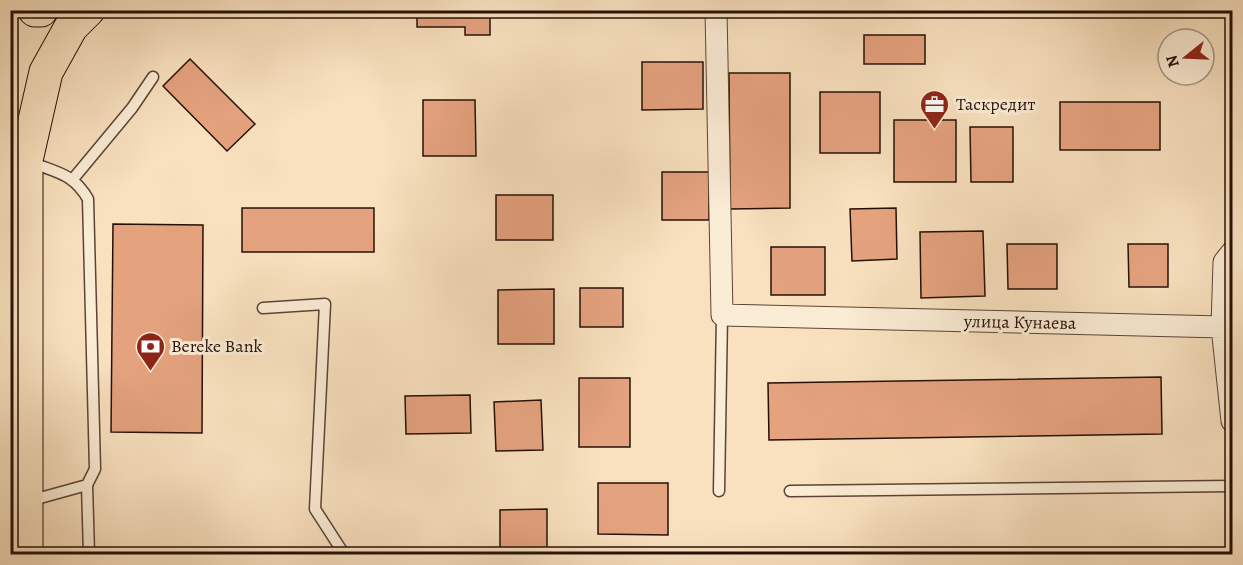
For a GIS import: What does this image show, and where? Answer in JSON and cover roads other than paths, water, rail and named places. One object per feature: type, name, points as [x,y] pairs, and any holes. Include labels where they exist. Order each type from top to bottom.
[{"type":"main road","points":[[35,10],[41,10]]},
{"type":"main road","points":[[26,555],[22,502],[26,160],[46,72],[71,27],[88,10]]},
{"type":"street","points":[[716,10],[722,315]]},
{"type":"street","points":[[1233,252],[1224,262],[1222,327],[1233,421]]},
{"type":"street","name":"улица Кунаева","points":[[722,315],[1222,327]]},
{"type":"lane","points":[[73,179],[132,108],[153,77]]},
{"type":"lane","points":[[26,160],[73,179],[80,185],[88,199],[95,469],[87,485],[89,555]]},
{"type":"lane","points":[[263,308],[325,304],[315,508],[344,555]]},
{"type":"lane","points":[[719,491],[722,315]]},
{"type":"lane","points":[[22,502],[87,485]]},
{"type":"lane","points":[[790,491],[1233,486]]},
{"type":"place","name":"Таскредит","points":[[935,130]]},
{"type":"place","name":"Bereke Bank","points":[[150,372]]}]
